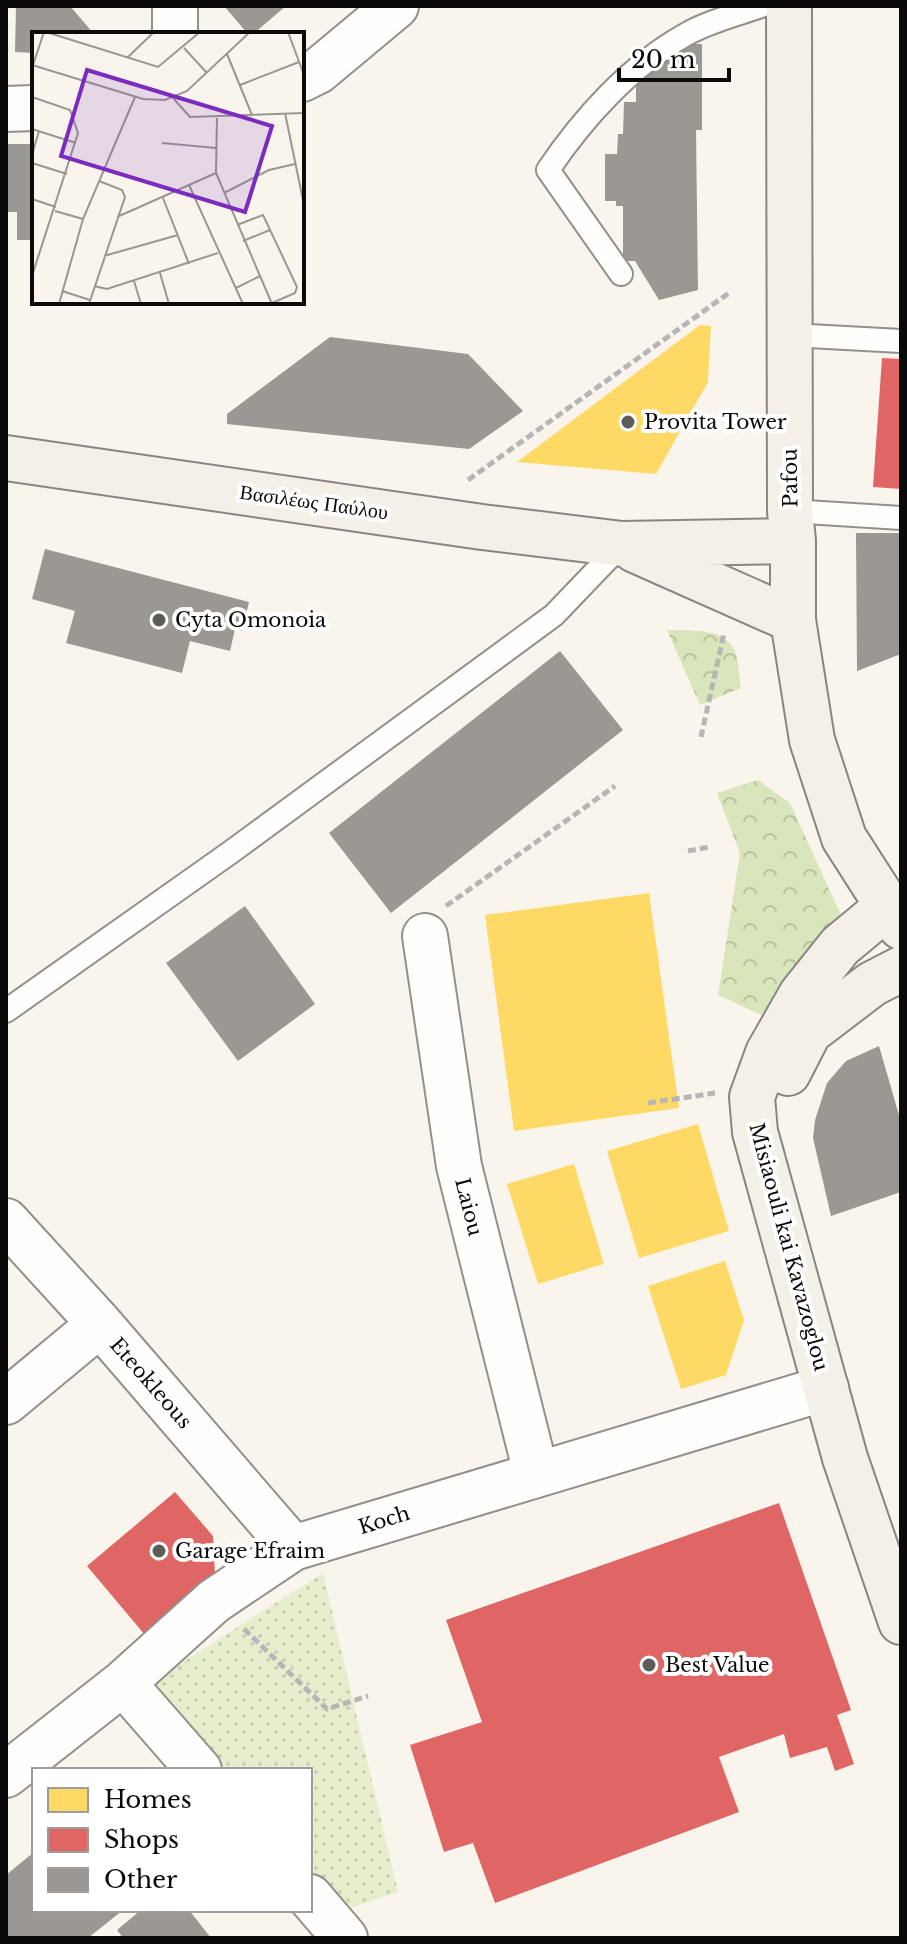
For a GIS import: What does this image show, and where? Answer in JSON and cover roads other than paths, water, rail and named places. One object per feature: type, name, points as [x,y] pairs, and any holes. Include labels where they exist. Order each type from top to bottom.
[{"type":"main road","name":"Pafou","points":[[778,8],[790,335],[793,620],[812,740],[844,838],[894,917]]},
{"type":"main road","name":"Βασιλέως Παύλου","points":[[6,458],[482,527],[622,544],[791,526]]},
{"type":"main road","name":"Βασιλέως Παύλου","points":[[622,544],[793,620]]},
{"type":"main road","name":"Misiaouli kai Kavazoglou","points":[[894,917],[840,946],[801,995],[768,1053],[752,1097],[755,1132],[845,1458],[901,1622]]},
{"type":"main road","name":"Misiaouli kai Kavazoglou","points":[[901,969],[872,984],[809,1032],[786,1076],[780,1122],[787,1173],[901,1543]]},
{"type":"street","points":[[175,6],[175,32]]},
{"type":"street","points":[[304,78],[318,71],[396,6]]},
{"type":"street","points":[[6,109],[32,108]]},
{"type":"street","name":"Laiou","points":[[425,936],[459,1166],[536,1473]]},
{"type":"street","name":"Eteokleous","points":[[6,1221],[100,1324],[293,1548]]},
{"type":"street","points":[[6,1402],[100,1324]]},
{"type":"street","name":"Koch","points":[[6,1775],[123,1683],[214,1601],[293,1548],[826,1388]]},
{"type":"street","points":[[123,1683],[197,1768]]},
{"type":"street","points":[[312,1899],[345,1938]]},
{"type":"lane","points":[[621,274],[548,170],[565,145],[614,90],[650,58],[687,33],[778,8]]},
{"type":"lane","points":[[790,335],[901,341]]},
{"type":"lane","points":[[791,526],[901,518]]},
{"type":"lane","points":[[6,1011],[231,852],[554,615],[622,544]]},
{"type":"place","name":"Provita Tower","points":[[628,422]]},
{"type":"place","name":"Cyta Omonoia","points":[[159,620]]},
{"type":"place","name":"Garage Efraim","points":[[159,1551]]},
{"type":"place","name":"Best Value","points":[[649,1665]]}]
